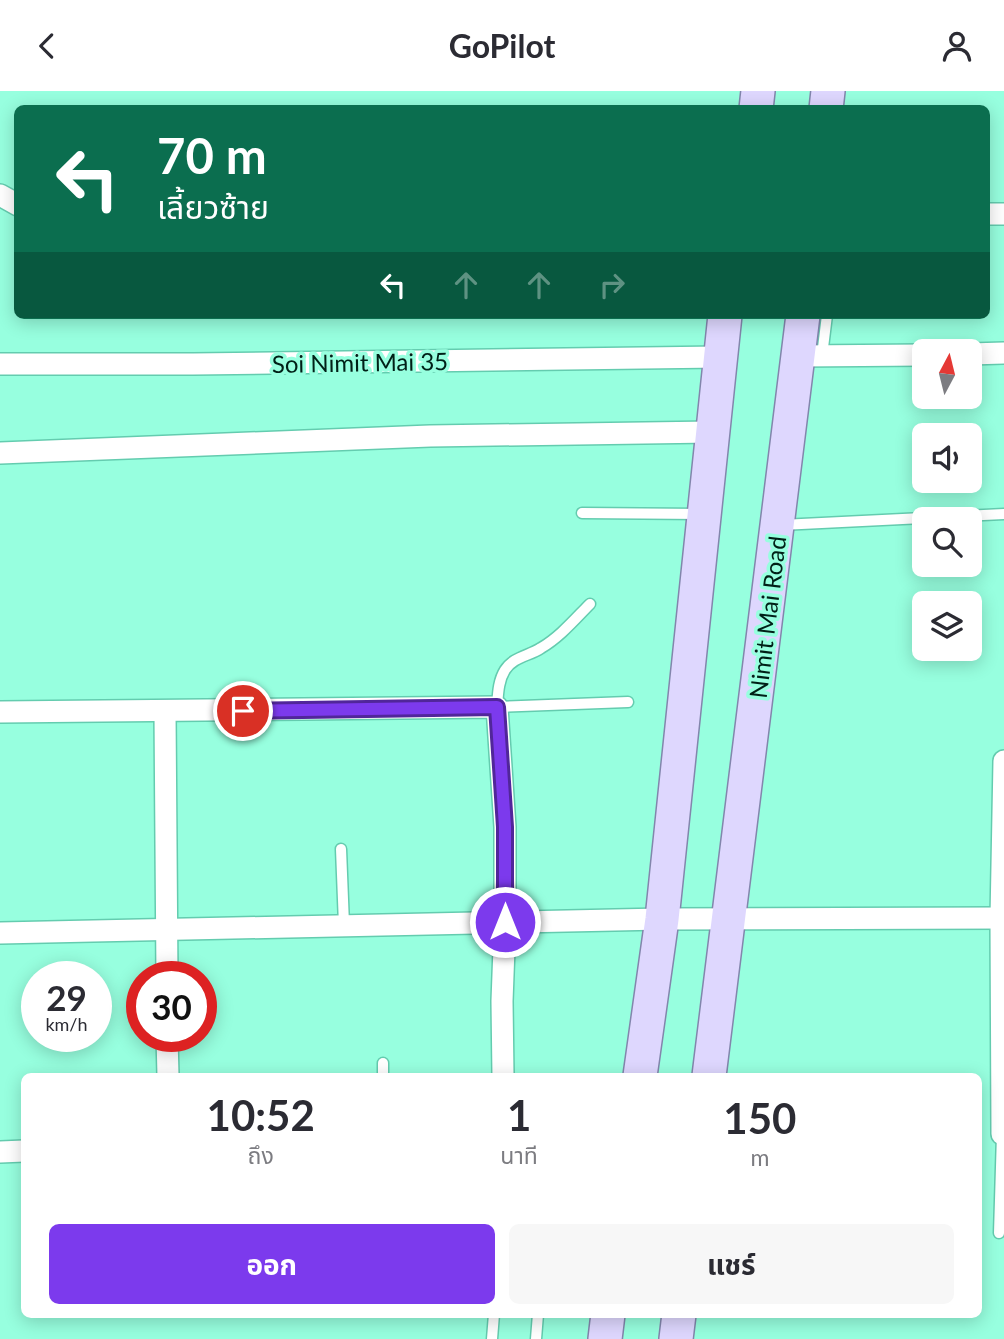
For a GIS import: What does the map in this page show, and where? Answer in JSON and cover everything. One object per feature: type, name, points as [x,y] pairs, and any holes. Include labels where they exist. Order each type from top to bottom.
[{"type":"main road","points":[[640,1073],[662,919],[725,319]]},
{"type":"main road","name":"Nimit Mai Road","points":[[709,1073],[778,525],[810,356],[804,319]]},
{"type":"main road","points":[[605,1339],[608,1318]]},
{"type":"main road","points":[[676,1339],[679,1318]]},
{"type":"street","points":[[982,354],[1004,353]]},
{"type":"street","points":[[810,356],[912,355]]},
{"type":"street","name":"Soi Nimit Mai 35","points":[[0,364],[720,357]]},
{"type":"street","points":[[0,453],[430,436],[712,432]]},
{"type":"street","points":[[0,712],[497,707],[505,827],[503,1073]]},
{"type":"street","points":[[165,712],[167,961]]},
{"type":"street","points":[[1003,1134],[1004,761]]},
{"type":"street","points":[[0,933],[662,919],[1003,918]]},
{"type":"street","points":[[167,1052],[168,1073]]},
{"type":"street","points":[[0,1152],[21,1150]]},
{"type":"lane","points":[[810,356],[825,319]]},
{"type":"lane","points":[[582,513],[704,514]]},
{"type":"lane","points":[[778,525],[1004,515]]},
{"type":"lane","points":[[590,604],[555,638],[540,649],[513,661],[506,668],[500,679],[497,707],[628,702]]},
{"type":"lane","points":[[341,849],[344,925]]},
{"type":"lane","points":[[383,1063],[383,1073]]},
{"type":"lane","points":[[999,1233],[1003,1134]]},
{"type":"lane","points":[[492,1339],[494,1318]]},
{"type":"lane","points":[[536,1339],[538,1318]]},
{"type":"route","points":[[243,711],[497,707],[505,827],[505,922]]}]
